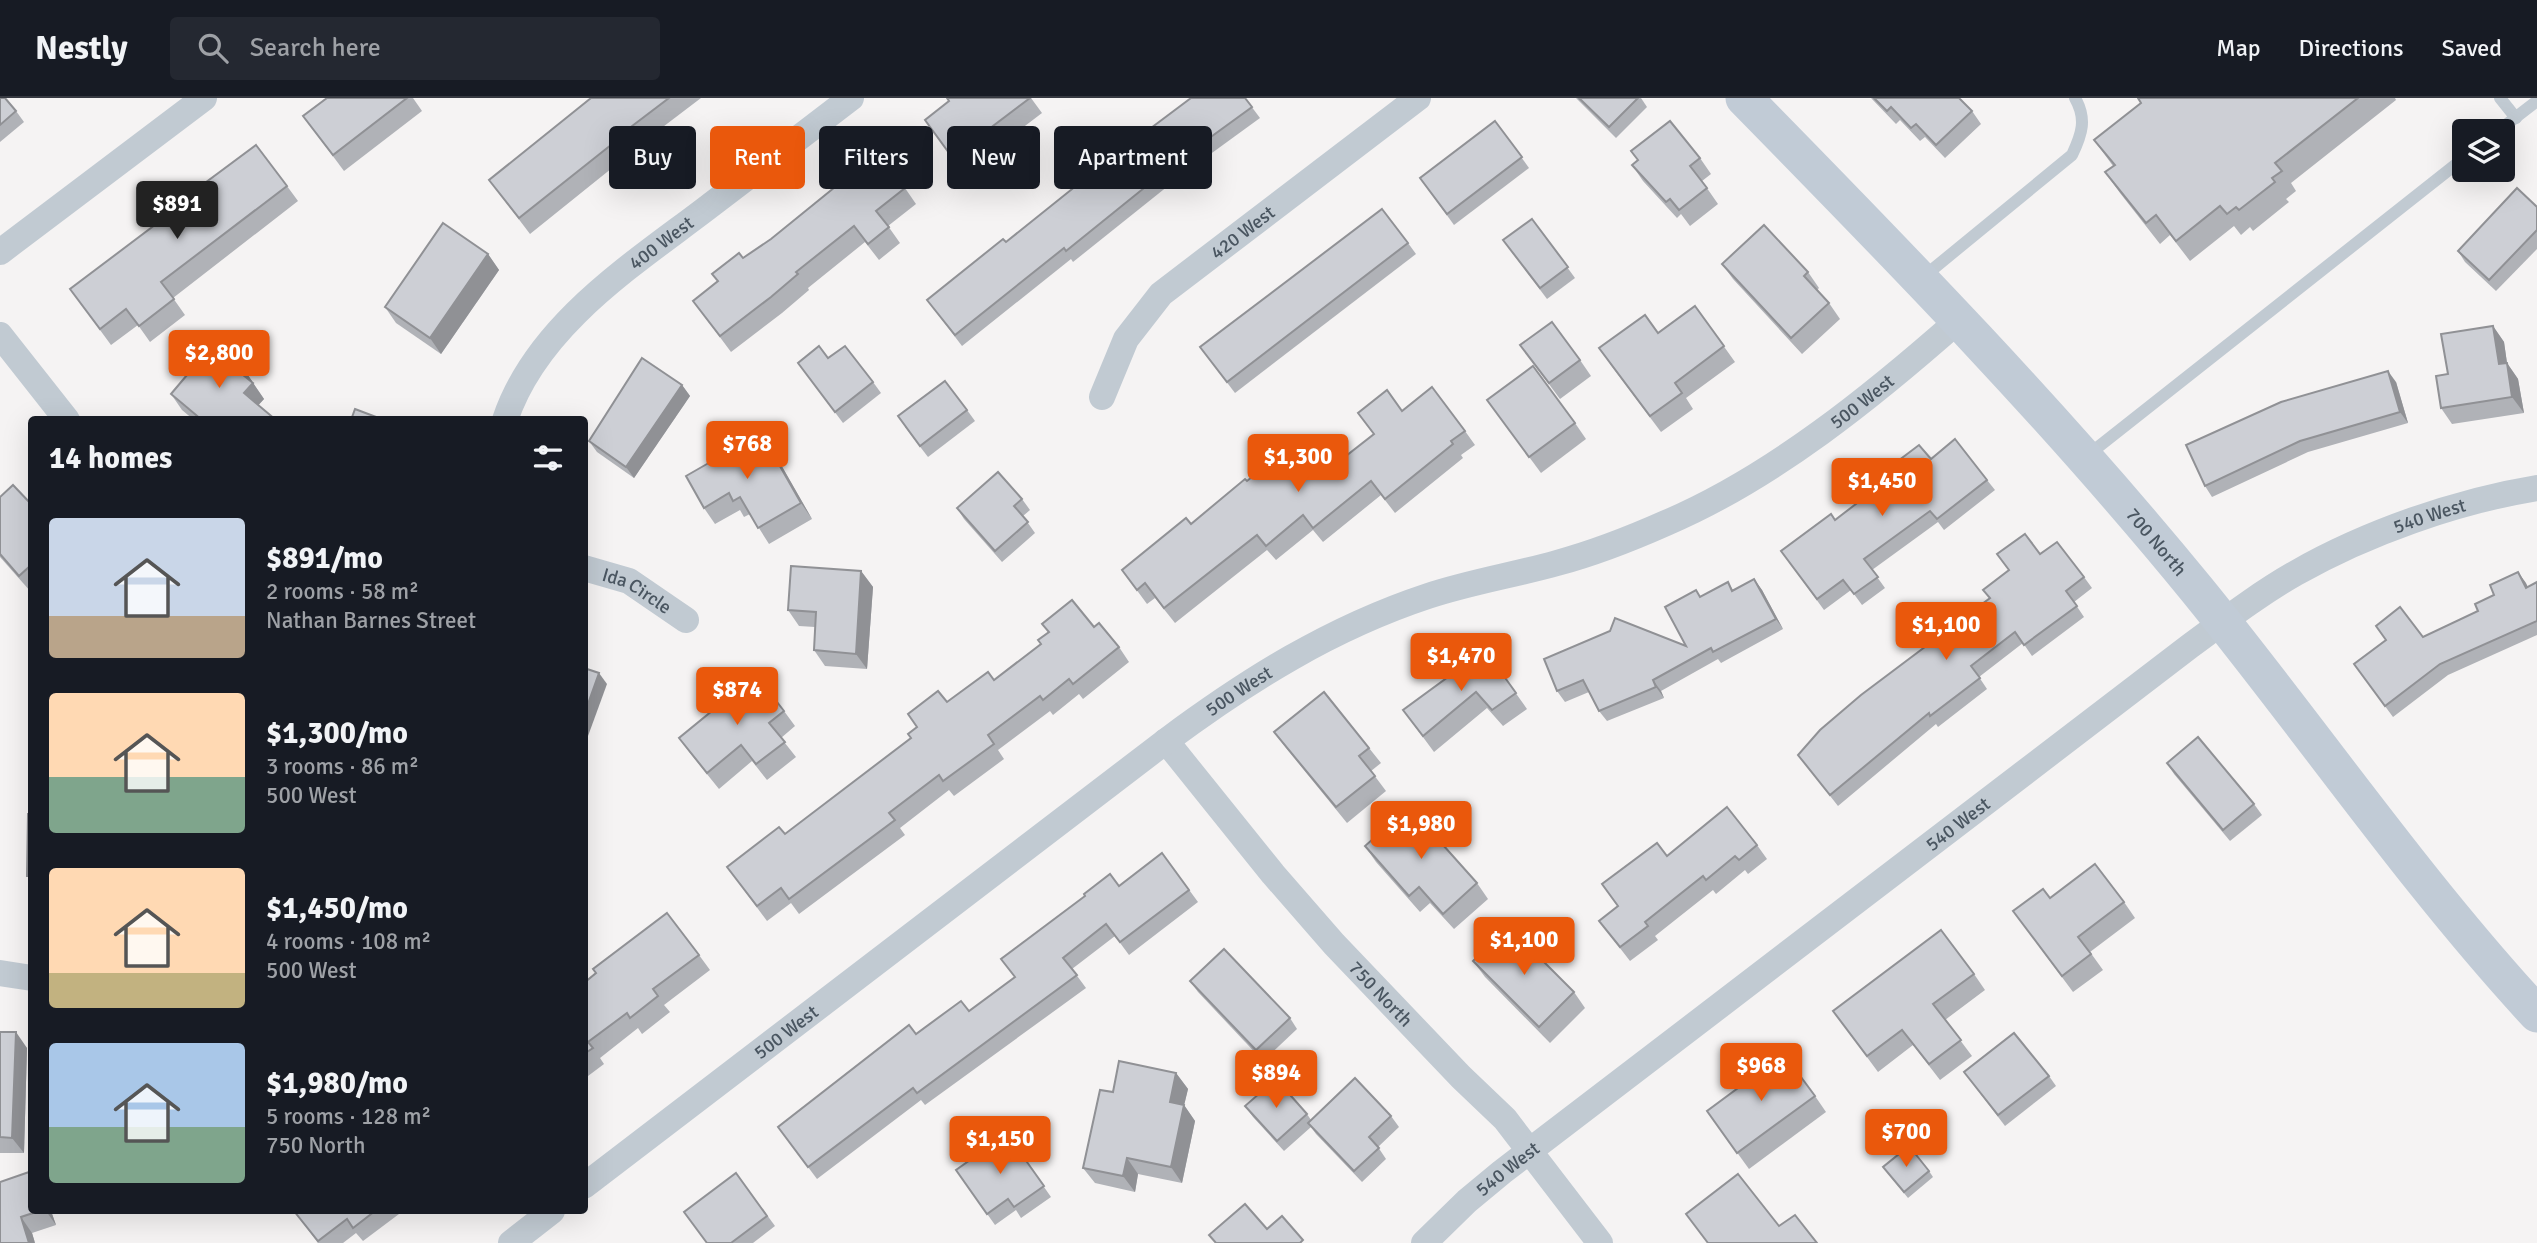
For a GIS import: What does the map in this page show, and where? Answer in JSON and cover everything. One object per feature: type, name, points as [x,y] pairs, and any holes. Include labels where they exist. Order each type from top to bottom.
[{"type":"street","points":[[0,252],[204,98]]},
{"type":"street","name":"400 West","points":[[506,416],[528,372],[575,314],[651,251],[851,98]]},
{"type":"street","name":"420 West","points":[[1102,397],[1126,339],[1161,294],[1418,98]]},
{"type":"street","name":"700 North","points":[[1744,98],[1922,278],[2085,458],[2223,622],[2438,900],[2537,1014]]},
{"type":"street","name":"500 West","points":[[588,1183],[1166,741],[1272,667],[1371,616],[1430,595],[1557,563],[1625,541],[1707,505],[1796,449],[1904,368],[1960,319]]},
{"type":"street","points":[[0,335],[64,416]]},
{"type":"street","name":"540 West","points":[[1423,1243],[1467,1201],[1530,1152],[2223,622],[2294,574],[2336,551],[2443,510],[2537,488]]},
{"type":"street","name":"Ida Circle","points":[[588,569],[629,581],[686,620]]},
{"type":"street","name":"750 North","points":[[1166,741],[1265,864],[1334,944],[1461,1077],[1505,1119],[1600,1243]]},
{"type":"street","points":[[0,974],[28,978]]},
{"type":"street","points":[[511,1243],[548,1214]]},
{"type":"lane","points":[[1922,278],[2072,155],[2082,134],[2081,108],[2074,98]]},
{"type":"lane","points":[[2500,98],[2516,118],[2537,101]]},
{"type":"lane","points":[[2085,458],[2452,167]]},
{"type":"building","points":[[0,98],[5,98],[16,111],[0,125]]},
{"type":"building","points":[[327,98],[407,98],[333,155],[303,116]]},
{"type":"building","points":[[591,98],[669,98],[632,126],[609,126],[609,147],[519,218],[489,180]]},
{"type":"building","points":[[947,98],[1030,98],[993,126],[947,126],[947,150],[933,131],[933,126],[929,126],[925,120],[949,101]]},
{"type":"building","points":[[1191,98],[1245,98],[1252,107],[1212,136],[1212,126],[1154,126]]},
{"type":"building","points":[[1579,98],[1638,98],[1609,127]]},
{"type":"building","points":[[1874,98],[1959,98],[1972,111],[1936,145],[1916,124],[1911,128],[1891,107],[1887,111]]},
{"type":"building","points":[[2138,98],[2358,98],[2275,163],[2282,171],[2272,178],[2275,182],[2239,210],[2236,207],[2227,214],[2220,206],[2176,241],[2156,215],[2146,223],[2105,172],[2115,165],[2094,140],[2141,103]]},
{"type":"building","points":[[1495,121],[1522,157],[1447,214],[1420,178]]},
{"type":"building","points":[[1670,121],[1700,158],[1690,166],[1707,188],[1679,210],[1670,199],[1666,202],[1632,165],[1638,160],[1631,151]]},
{"type":"building","points":[[256,145],[287,186],[161,282],[174,299],[139,326],[126,309],[100,329],[70,289]]},
{"type":"building","points":[[2517,188],[2537,207],[2537,230],[2489,280],[2458,251]]},
{"type":"building","points":[[833,189],[904,189],[876,211],[889,227],[868,244],[854,226],[796,272],[798,274],[771,297],[720,336],[693,301],[718,281],[712,274],[739,253],[743,258]]},
{"type":"building","points":[[1072,189],[1143,189],[955,335],[927,300],[1003,239],[1006,242]]},
{"type":"building","points":[[1382,209],[1408,243],[1227,382],[1200,347]]},
{"type":"building","points":[[1532,219],[1568,267],[1540,288],[1503,240]]},
{"type":"building","points":[[443,223],[488,254],[430,338],[385,307]]},
{"type":"building","points":[[1764,225],[1808,272],[1804,276],[1829,303],[1791,338],[1722,264]]},
{"type":"building","points":[[1695,306],[1724,346],[1675,383],[1682,393],[1650,416],[1599,348],[1645,315],[1658,333]]},
{"type":"building","points":[[1552,322],[1580,360],[1549,383],[1520,345]]},
{"type":"building","points":[[2493,326],[2499,364],[2507,363],[2512,397],[2441,408],[2436,376],[2448,374],[2441,334]]},
{"type":"building","points":[[214,343],[241,365],[237,370],[253,383],[244,393],[271,416],[197,416],[171,394]]},
{"type":"building","points":[[819,346],[828,358],[845,346],[873,382],[835,412],[798,363]]},
{"type":"building","points":[[642,358],[682,385],[626,467],[589,441]]},
{"type":"building","points":[[1533,366],[1575,423],[1529,457],[1487,400]]},
{"type":"building","points":[[2388,371],[2400,412],[2300,441],[2205,486],[2186,445],[2281,402]]},
{"type":"building","points":[[945,381],[967,410],[920,446],[898,416]]},
{"type":"building","points":[[1432,387],[1465,431],[1451,441],[1453,444],[1385,499],[1371,481],[1313,528],[1303,515],[1266,546],[1257,535],[1164,608],[1145,583],[1137,590],[1122,570],[1186,518],[1191,524],[1293,444],[1319,477],[1374,434],[1358,413],[1387,390],[1402,411]]},
{"type":"building","points":[[355,409],[373,416],[352,416]]},
{"type":"building","points":[[761,433],[801,503],[758,528],[740,497],[733,501],[729,493],[704,508],[686,476]]},
{"type":"building","points":[[1955,439],[1987,480],[1937,519],[1930,511],[1864,559],[1878,577],[1854,594],[1843,580],[1817,599],[1781,551],[1831,514],[1835,520],[1899,471],[1894,464],[1919,445],[1931,459]]},
{"type":"building","points":[[998,472],[1022,499],[1014,506],[1028,522],[995,551],[957,508]]},
{"type":"building","points":[[13,485],[28,501],[28,568],[19,576],[0,554],[0,497]]},
{"type":"building","points":[[2025,534],[2040,554],[2057,542],[2084,577],[2066,591],[2077,606],[2024,645],[2015,632],[1971,666],[1980,678],[1930,716],[1929,713],[1830,795],[1798,755],[1820,730],[1861,695],[1990,598],[1983,590],[2009,570],[1997,554]]},
{"type":"building","points":[[791,566],[861,571],[856,654],[814,650],[816,612],[788,610]]},
{"type":"building","points":[[2518,572],[2526,588],[2537,582],[2537,621],[2440,664],[2385,706],[2354,664],[2386,640],[2376,626],[2400,607],[2423,637],[2478,611],[2475,604],[2494,595],[2490,585]]},
{"type":"building","points":[[1754,579],[1776,619],[1713,652],[1711,648],[1653,680],[1656,687],[1599,711],[1583,680],[1557,691],[1544,659],[1610,631],[1615,618],[1686,646],[1665,607],[1696,590],[1700,597],[1728,582],[1732,591]]},
{"type":"building","points":[[1072,600],[1094,627],[1099,623],[1119,647],[1073,684],[1069,679],[1043,700],[1040,696],[988,735],[994,744],[943,781],[939,775],[889,813],[895,820],[789,899],[781,888],[757,906],[727,867],[779,827],[785,834],[911,738],[908,734],[917,727],[908,714],[938,691],[947,702],[988,672],[994,680],[1041,644],[1038,640],[1049,632],[1042,624]]},
{"type":"building","points":[[1485,650],[1516,693],[1492,710],[1476,692],[1423,736],[1403,710]]},
{"type":"building","points":[[588,669],[599,673],[588,704]]},
{"type":"building","points":[[756,675],[784,711],[769,723],[785,742],[756,764],[741,745],[707,773],[679,738]]},
{"type":"building","points":[[1324,692],[1369,748],[1359,756],[1375,776],[1336,807],[1274,732]]},
{"type":"building","points":[[2198,737],[2254,804],[2223,830],[2167,763]]},
{"type":"building","points":[[1409,807],[1477,883],[1443,914],[1419,887],[1409,896],[1365,846]]},
{"type":"building","points":[[1727,807],[1757,845],[1739,860],[1735,856],[1706,880],[1703,876],[1645,922],[1648,926],[1620,947],[1599,921],[1618,906],[1602,884],[1657,843],[1667,856]]},
{"type":"building","points":[[28,814],[28,876],[27,876]]},
{"type":"building","points":[[1162,853],[1189,890],[1120,942],[1106,924],[1063,958],[1077,975],[917,1093],[913,1088],[808,1167],[778,1127],[909,1025],[916,1034],[961,1001],[969,1011],[1015,977],[1001,959],[1110,874],[1119,886]]},
{"type":"building","points":[[2095,864],[2124,902],[2078,937],[2091,954],[2062,976],[2013,911],[2043,889],[2050,898]]},
{"type":"building","points":[[667,913],[699,955],[653,989],[658,996],[630,1018],[627,1013],[588,1042],[588,980],[596,973],[593,969]]},
{"type":"building","points":[[1508,926],[1574,992],[1539,1027],[1473,961]]},
{"type":"building","points":[[1941,930],[1974,974],[1933,1004],[1961,1040],[1929,1064],[1902,1030],[1867,1056],[1833,1011]]},
{"type":"building","points":[[1224,949],[1290,1018],[1256,1050],[1190,981]]},
{"type":"building","points":[[0,1032],[16,1032],[12,1138],[0,1137]]},
{"type":"building","points":[[2014,1033],[2049,1076],[1998,1115],[1964,1072]]},
{"type":"building","points":[[1784,1054],[1815,1096],[1737,1153],[1707,1111]]},
{"type":"building","points":[[1119,1061],[1176,1073],[1170,1102],[1184,1105],[1171,1167],[1127,1158],[1123,1176],[1083,1168],[1100,1090],[1113,1092]]},
{"type":"building","points":[[1355,1078],[1391,1116],[1369,1137],[1379,1148],[1354,1171],[1308,1123]]},
{"type":"building","points":[[1276,1079],[1307,1114],[1277,1141],[1245,1106]]},
{"type":"building","points":[[1007,1134],[1044,1186],[1014,1207],[1008,1199],[987,1214],[956,1170]]},
{"type":"building","points":[[1909,1146],[1929,1171],[1904,1192],[1883,1167]]},
{"type":"building","points":[[28,1172],[30,1214],[21,1217],[29,1243],[0,1243],[0,1182]]},
{"type":"building","points":[[736,1173],[767,1216],[731,1243],[707,1243],[684,1212]]},
{"type":"building","points":[[1738,1174],[1779,1226],[1795,1215],[1817,1243],[1708,1243],[1686,1214]]},
{"type":"building","points":[[1245,1204],[1267,1229],[1282,1216],[1303,1240],[1300,1243],[1216,1243],[1209,1235]]},
{"type":"building","points":[[296,1214],[371,1214],[353,1228],[347,1219],[318,1241]]}]
